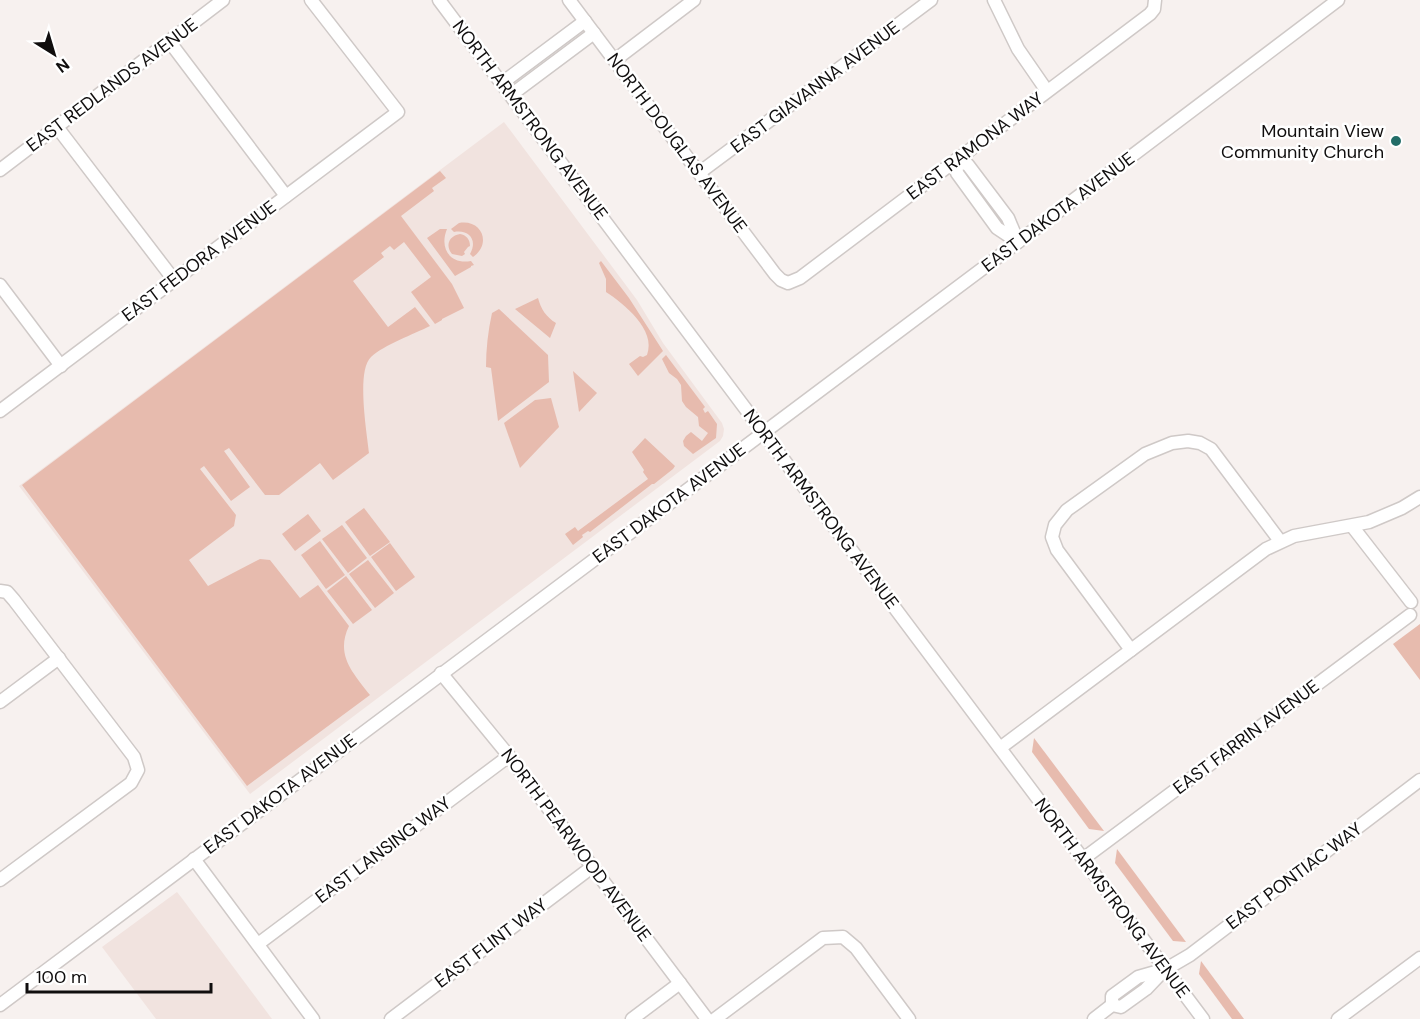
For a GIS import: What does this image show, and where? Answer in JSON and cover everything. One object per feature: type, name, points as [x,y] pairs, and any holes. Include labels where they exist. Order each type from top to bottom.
[{"type":"street","name":"EAST REDLANDS AVENUE","points":[[0,170],[223,0]]},
{"type":"street","name":"EAST FEDORA AVENUE","points":[[0,411],[398,112],[311,0]]},
{"type":"street","name":"NORTH ARMSTRONG AVENUE","points":[[439,0],[1203,1019]]},
{"type":"street","name":"NORTH DOUGLAS AVENUE","points":[[569,0],[775,274],[788,283]]},
{"type":"street","points":[[615,60],[694,0]]},
{"type":"street","name":"EAST GIAVANNA AVENUE","points":[[699,174],[932,0]]},
{"type":"street","points":[[994,0],[1018,49],[1047,91]]},
{"type":"street","name":"EAST DAKOTA AVENUE","points":[[0,1005],[1338,0]]},
{"type":"street","name":"EAST RAMONA WAY","points":[[788,283],[800,278],[1150,14],[1156,1]]},
{"type":"street","points":[[502,83],[585,21]]},
{"type":"street","points":[[510,95],[594,33]]},
{"type":"street","points":[[169,41],[286,196]]},
{"type":"street","points":[[57,127],[174,280]]},
{"type":"street","points":[[956,160],[968,165],[988,191],[1008,218],[1018,242]]},
{"type":"street","points":[[0,285],[60,366]]},
{"type":"street","points":[[1131,650],[1057,550],[1053,537],[1055,525],[1066,510],[1145,454],[1172,443],[1188,441],[1200,443],[1211,449],[1280,541]]},
{"type":"street","points":[[1000,748],[1266,549],[1294,536],[1352,526],[1384,517],[1420,497]]},
{"type":"street","points":[[1352,526],[1415,601],[1407,609],[1415,616]]},
{"type":"street","points":[[0,591],[7,592],[15,600],[134,757],[138,770],[130,783],[0,880]]},
{"type":"street","name":"EAST FARRIN AVENUE","points":[[1083,859],[1415,616]]},
{"type":"street","points":[[0,702],[59,658]]},
{"type":"street","name":"NORTH PEARWOOD AVENUE","points":[[441,673],[509,756],[707,1019]]},
{"type":"street","name":"EAST LANSING WAY","points":[[258,944],[509,756]]},
{"type":"street","name":"EAST PONTIAC WAY","points":[[1094,1019],[1112,1005],[1121,1007],[1166,969],[1190,956],[1420,780]]},
{"type":"street","points":[[194,858],[313,1019]]},
{"type":"street","name":"EAST FLINT WAY","points":[[391,1019],[592,867]]},
{"type":"street","points":[[715,1019],[823,938],[843,937],[856,948],[909,1019]]},
{"type":"street","points":[[1338,1019],[1420,958]]},
{"type":"street","points":[[632,1019],[680,983]]},
{"type":"shaded area","points":[[504,122],[637,300],[663,343],[722,423],[723,436],[720,441],[250,794],[19,486]]},
{"type":"shaded area","points":[[440,171],[446,178],[432,188],[434,191],[401,216],[452,284],[464,308],[435,324],[411,292],[431,277],[404,242],[394,250],[390,246],[381,253],[384,257],[353,281],[388,327],[415,307],[430,326],[383,348],[371,357],[367,364],[363,388],[369,453],[333,480],[320,463],[279,495],[265,495],[229,448],[224,451],[250,487],[231,501],[204,466],[200,469],[236,515],[234,526],[189,560],[208,586],[260,559],[270,560],[300,598],[318,585],[349,626],[345,636],[345,655],[352,671],[370,695],[247,786],[22,485]]},
{"type":"shaded area","points":[[459,223],[474,225],[482,234],[482,246],[473,257],[470,254],[473,244],[471,237],[464,232],[454,232],[451,229]]},
{"type":"shaded area","points":[[440,229],[447,229],[444,243],[448,254],[457,260],[471,261],[474,265],[455,276],[427,238]]},
{"type":"shaded area","points":[[460,234],[467,238],[470,244],[462,256],[452,254],[449,247],[449,241]]},
{"type":"shaded area","points":[[601,261],[629,298],[663,351],[638,376],[629,364],[640,356],[647,355],[649,346],[647,336],[637,318],[606,292],[606,279],[599,263]]},
{"type":"shaded area","points":[[538,298],[544,312],[556,323],[550,338],[515,309]]},
{"type":"shaded area","points":[[499,309],[548,355],[549,382],[498,421],[491,368],[486,367],[492,313]]},
{"type":"shaded area","points":[[666,355],[705,407],[703,409],[705,413],[708,411],[717,424],[716,438],[693,454],[684,446],[683,441],[686,436],[691,432],[702,441],[708,433],[699,426],[698,417],[682,401],[681,385],[669,373],[662,359]]},
{"type":"shaded area","points":[[573,371],[597,393],[579,412]]},
{"type":"shaded area","points":[[551,398],[559,427],[520,468],[504,423],[535,400]]},
{"type":"shaded area","points":[[645,438],[675,466],[673,469],[590,532],[582,535],[583,537],[573,545],[565,534],[575,527],[578,531],[648,479],[632,452]]},
{"type":"shaded area","points":[[364,508],[390,542],[370,556],[345,522]]},
{"type":"shaded area","points":[[308,514],[321,531],[295,551],[282,534]]},
{"type":"shaded area","points":[[342,525],[367,558],[348,573],[322,539]]},
{"type":"shaded area","points":[[320,541],[345,575],[326,589],[301,555]]},
{"type":"shaded area","points":[[390,543],[415,577],[396,591],[371,557]]},
{"type":"shaded area","points":[[368,560],[394,593],[375,608],[349,574]]},
{"type":"shaded area","points":[[346,576],[372,610],[353,624],[327,591]]},
{"type":"shaded area","points":[[1420,624],[1420,680],[1393,644]]},
{"type":"shaded area","points":[[1034,738],[1104,831],[1089,829],[1032,752]]},
{"type":"shaded area","points":[[1117,849],[1186,942],[1173,941],[1115,863]]},
{"type":"shaded area","points":[[177,892],[272,1019],[156,1019],[102,947]]},
{"type":"shaded area","points":[[1201,961],[1244,1019],[1232,1019],[1199,974]]},
{"type":"place","name":"Mountain View Community Church","points":[[1396,141]]}]
